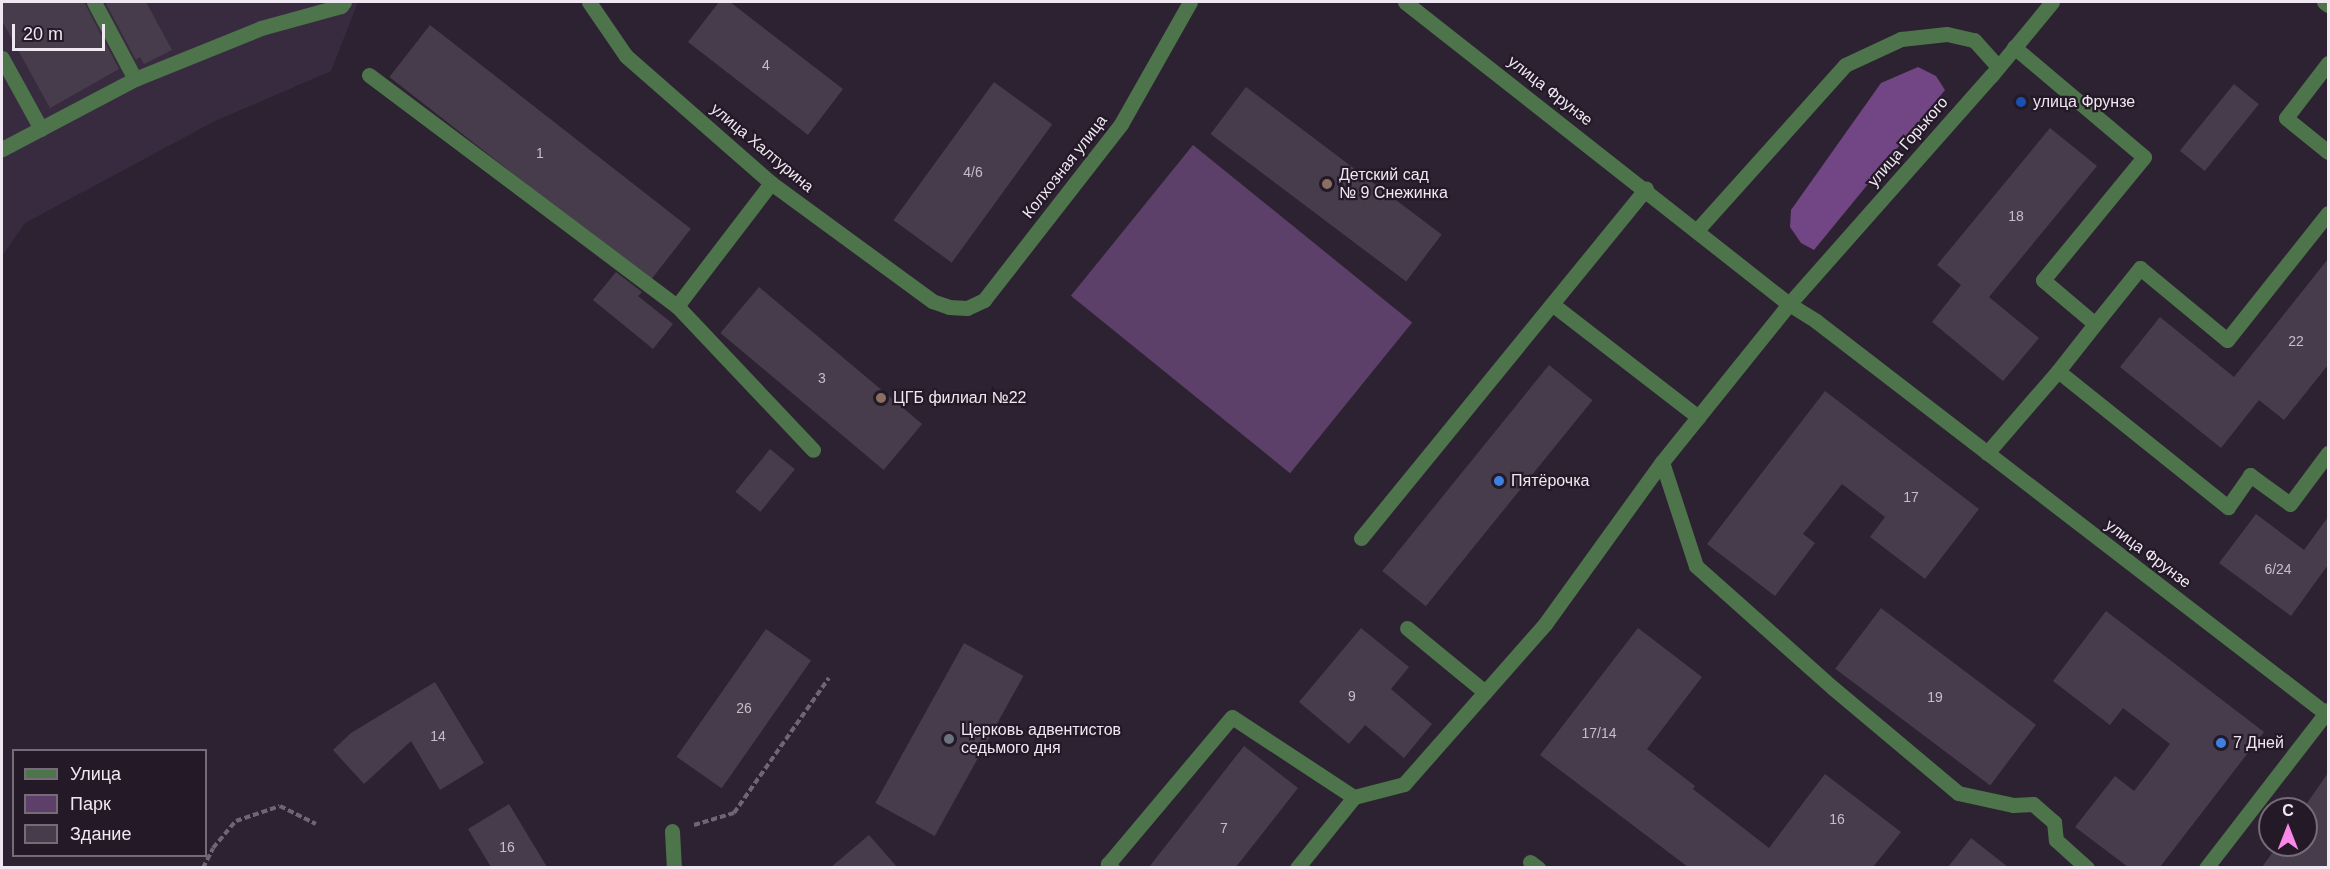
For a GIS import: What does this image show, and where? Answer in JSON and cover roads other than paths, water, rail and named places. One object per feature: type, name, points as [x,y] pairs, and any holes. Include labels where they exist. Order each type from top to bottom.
[{"type":"street","points":[[94,2],[135,79]]},
{"type":"street","name":"улица Халтурина","points":[[589,2],[626,56],[771,183],[932,302]]},
{"type":"street","name":"Колхозная улица","points":[[932,302],[949,307],[967,308],[984,300],[1121,124],[1190,2]]},
{"type":"street","name":"улица Фрунзе","points":[[1405,2],[1698,229],[1790,304],[1816,321],[2328,712]]},
{"type":"street","name":"улица Горького","points":[[1354,797],[1404,784],[1545,624],[1662,462],[1790,304],[1998,68],[2052,2]]},
{"type":"street","points":[[2324,2],[2328,5]]},
{"type":"street","points":[[2,149],[135,79],[261,28],[343,4]]},
{"type":"street","points":[[1698,229],[1845,65],[1901,39],[1947,34],[1974,40],[1998,68]]},
{"type":"street","points":[[2014,47],[2144,157],[2043,280],[2095,324]]},
{"type":"street","points":[[2,58],[41,129]]},
{"type":"street","points":[[2328,63],[2286,118],[2328,152]]},
{"type":"street","points":[[369,75],[677,306],[813,450]]},
{"type":"street","points":[[677,306],[771,183]]},
{"type":"street","points":[[1361,538],[1646,189]]},
{"type":"street","points":[[1987,453],[2058,371],[2140,268],[2227,340],[2328,213]]},
{"type":"street","points":[[1552,304],[1698,417]]},
{"type":"street","points":[[2058,371],[2228,507],[2250,475],[2290,504],[2328,453]]},
{"type":"street","points":[[1662,462],[1696,566],[1833,688],[1958,793],[2013,805],[2033,804],[2054,822],[2056,840],[2087,867]]},
{"type":"street","points":[[1407,628],[1485,692]]},
{"type":"street","points":[[2206,867],[2328,712]]},
{"type":"street","points":[[1112,867],[1108,864],[1232,717],[1354,797],[1305,865]]},
{"type":"street","points":[[672,831],[674,867]]},
{"type":"place","name":"улица Фрунзе","points":[[2021,102]]},
{"type":"place","name":"Детский сад № 9 Снежинка","points":[[1327,184]]},
{"type":"place","name":"ЦГБ филиал №22","points":[[881,398]]},
{"type":"place","name":"Пятёрочка","points":[[1499,481]]},
{"type":"place","name":"Церковь адвентистов седьмого дня","points":[[949,739]]},
{"type":"place","name":"7 Дней","points":[[2221,743]]}]
